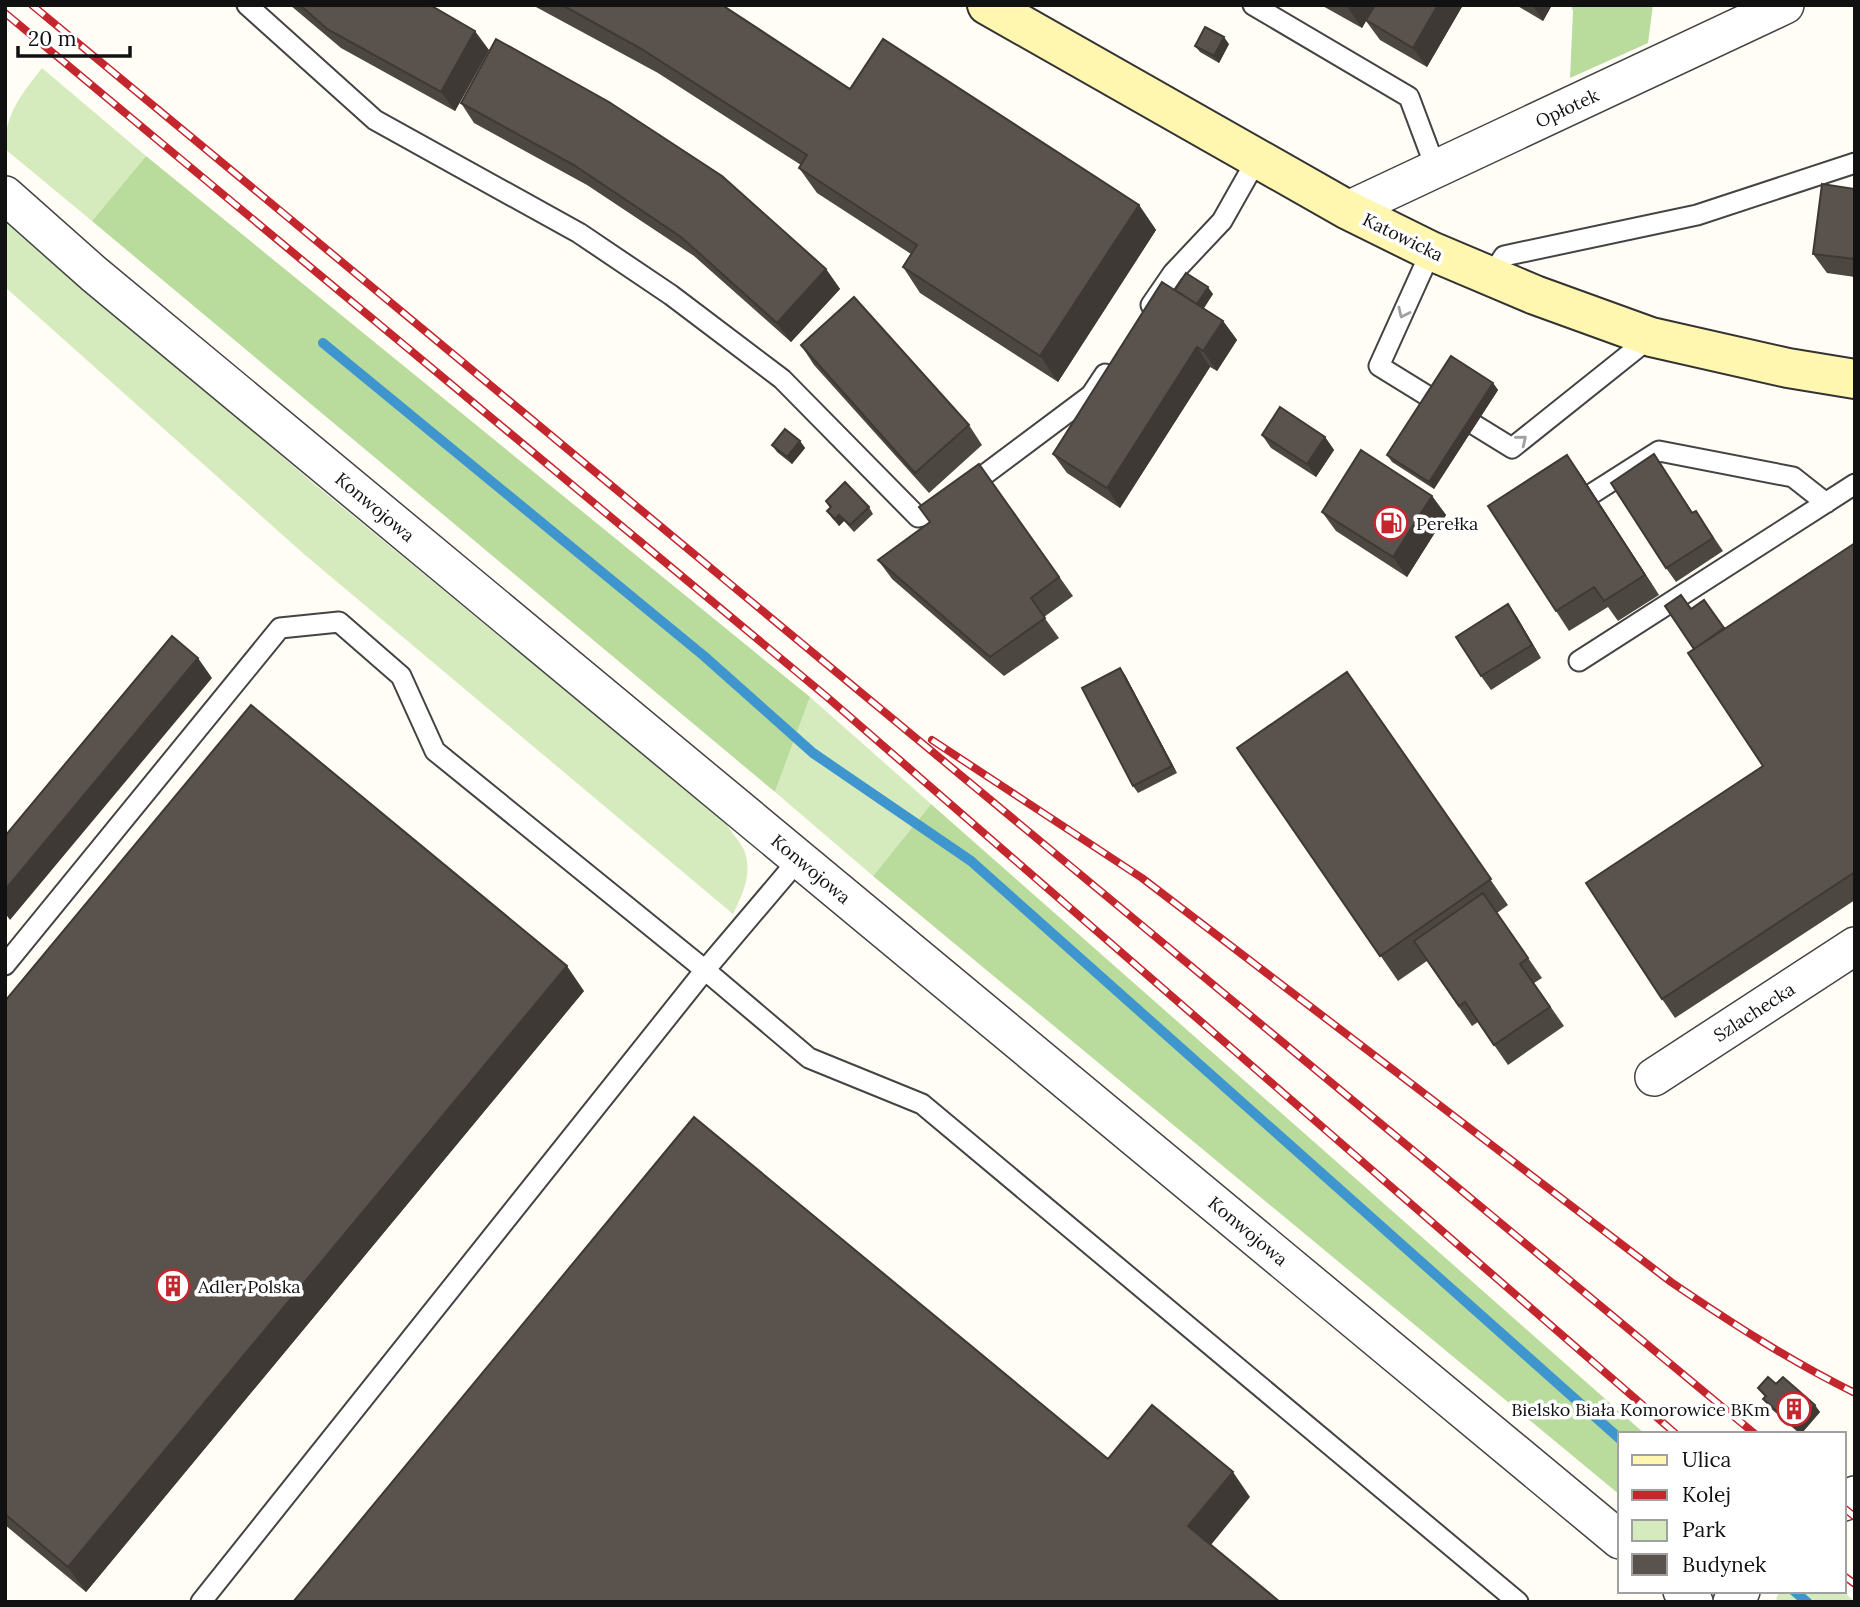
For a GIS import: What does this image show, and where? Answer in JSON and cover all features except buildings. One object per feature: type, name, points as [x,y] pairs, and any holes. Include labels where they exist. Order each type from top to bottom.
[{"type":"street","name":"Katowicka","points":[[987,5],[1348,210],[1431,251],[1535,295],[1651,337],[1788,368],[1855,379]]},
{"type":"street","name":"Opłotek","points":[[1348,210],[1785,5]]},
{"type":"street","name":"Konwojowa","points":[[5,195],[94,274],[1618,1538]]},
{"type":"street","name":"Szlachecka","points":[[1654,1077],[1855,946]]},
{"type":"lane","points":[[247,5],[375,120],[579,233],[671,295],[782,379],[918,517],[933,514],[1091,395],[1113,362]]},
{"type":"lane","points":[[1253,5],[1409,96],[1436,169]]},
{"type":"lane","points":[[1143,317],[1173,273],[1222,222],[1257,159]]},
{"type":"lane","points":[[1490,276],[1504,256],[1697,215],[1855,163]]},
{"type":"lane","points":[[1431,251],[1379,366],[1512,448],[1651,337]]},
{"type":"lane","points":[[1593,493],[1659,451],[1793,477],[1826,503]]},
{"type":"lane","points":[[1580,661],[1855,484]]},
{"type":"lane","points":[[5,965],[280,628],[338,622],[401,676],[435,751],[705,970],[808,1058],[922,1104],[1518,1602]]},
{"type":"lane","points":[[201,1602],[705,970],[799,859]]},
{"type":"green space","points":[[1571,5],[1653,5],[1648,43],[1570,78]]},
{"type":"green space","points":[[42,68],[146,156],[92,221],[5,149],[11,115],[21,96]]},
{"type":"green space","points":[[146,156],[810,697],[775,792],[92,221]]},
{"type":"green space","points":[[5,218],[313,483],[725,822],[747,858],[743,891],[733,914],[305,555],[5,287]]},
{"type":"green space","points":[[810,697],[931,804],[873,876],[775,792]]},
{"type":"green space","points":[[931,804],[1643,1432],[1618,1432],[1618,1493],[873,876]]},
{"type":"green space","points":[[1779,1593],[1845,1593],[1855,1602],[1776,1602]]},
{"type":"waterway","points":[[323,343],[704,656],[813,753],[971,861],[1618,1437]]},
{"type":"waterway","points":[[1796,1593],[1807,1602]]},
{"type":"railway","points":[[32,5],[1753,1432]]},
{"type":"railway","points":[[5,13],[827,697],[1674,1432]]},
{"type":"railway","points":[[932,740],[1142,878],[1671,1282],[1807,1368],[1855,1393]]},
{"type":"railway","points":[[1846,1510],[1855,1517]]},
{"type":"railway","points":[[1846,1577],[1855,1584]]},
{"type":"place","name":"Perełka","points":[[1391,523]]},
{"type":"place","name":"Adler Polska","points":[[173,1286]]},
{"type":"place","name":"Bielsko Biała Komorowice BKm","points":[[1794,1409]]}]
